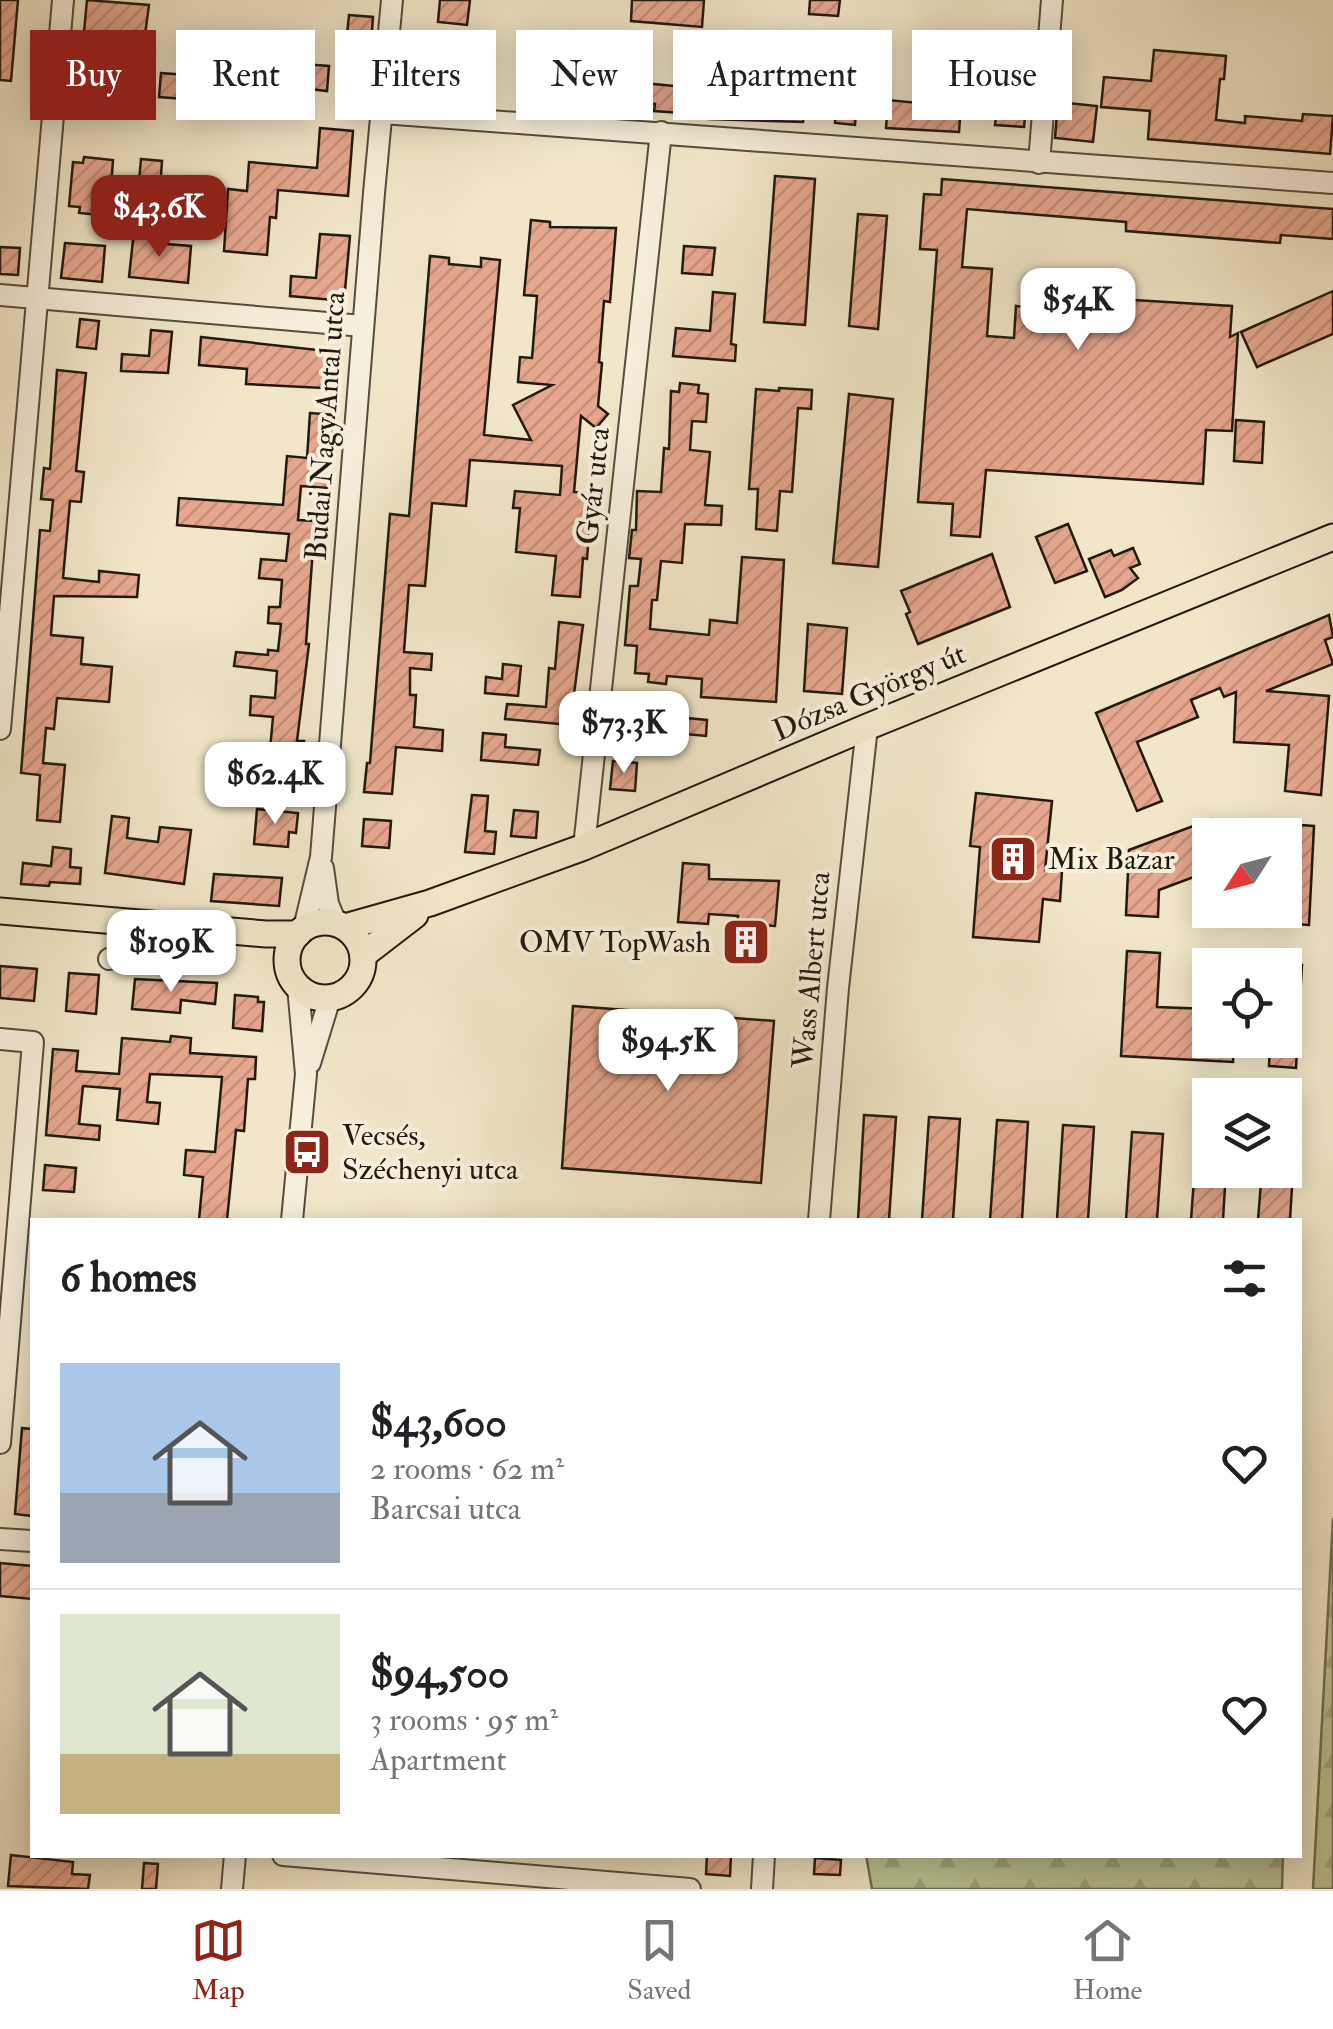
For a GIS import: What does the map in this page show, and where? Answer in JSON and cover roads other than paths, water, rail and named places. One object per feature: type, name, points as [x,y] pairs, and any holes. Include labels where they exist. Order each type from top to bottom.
[{"type":"main road","name":"Dózsa György út","points":[[340,925],[430,904],[584,847],[866,727],[1333,537]]},
{"type":"main road","name":"Dózsa György út","points":[[363,955],[430,904]]},
{"type":"main road","points":[[0,911],[205,926],[266,934],[301,931],[325,922],[340,925],[360,944],[363,967],[352,988],[330,998],[318,998],[292,976],[205,926]]},
{"type":"main road","points":[[292,976],[288,951],[301,931]]},
{"type":"street","points":[[0,728],[63,0]]},
{"type":"street","name":"Budai Nagy Antal utca","points":[[389,30],[392,0]]},
{"type":"street","points":[[1039,163],[1052,0]]},
{"type":"street","name":"Budai Nagy Antal utca","points":[[301,931],[322,857],[381,120]]},
{"type":"street","points":[[485,120],[1333,182]]},
{"type":"street","name":"Gyár utca","points":[[584,847],[661,132]]},
{"type":"street","points":[[0,295],[363,326]]},
{"type":"street","name":"Wass Albert utca","points":[[819,1218],[838,988],[866,727]]},
{"type":"street","name":"Budai Nagy Antal utca","points":[[322,857],[328,904],[340,925]]},
{"type":"street","points":[[109,960],[119,954],[193,961],[205,926]]},
{"type":"street","points":[[292,976],[306,1074]]},
{"type":"street","points":[[292,1218],[306,1074],[330,998]]},
{"type":"street","points":[[0,1039],[33,1042],[0,1443]]},
{"type":"street","points":[[0,1539],[30,1541]]},
{"type":"street","points":[[232,1889],[235,1858]]},
{"type":"street","points":[[319,1858],[690,1889]]},
{"type":"street","points":[[762,1889],[764,1858]]},
{"type":"place","name":"Mix Bazar","points":[[1013,859]]},
{"type":"place","name":"OMV TopWash","points":[[746,942]]},
{"type":"place","name":"Vecsés, Széchenyi utca","points":[[307,1152]]}]
